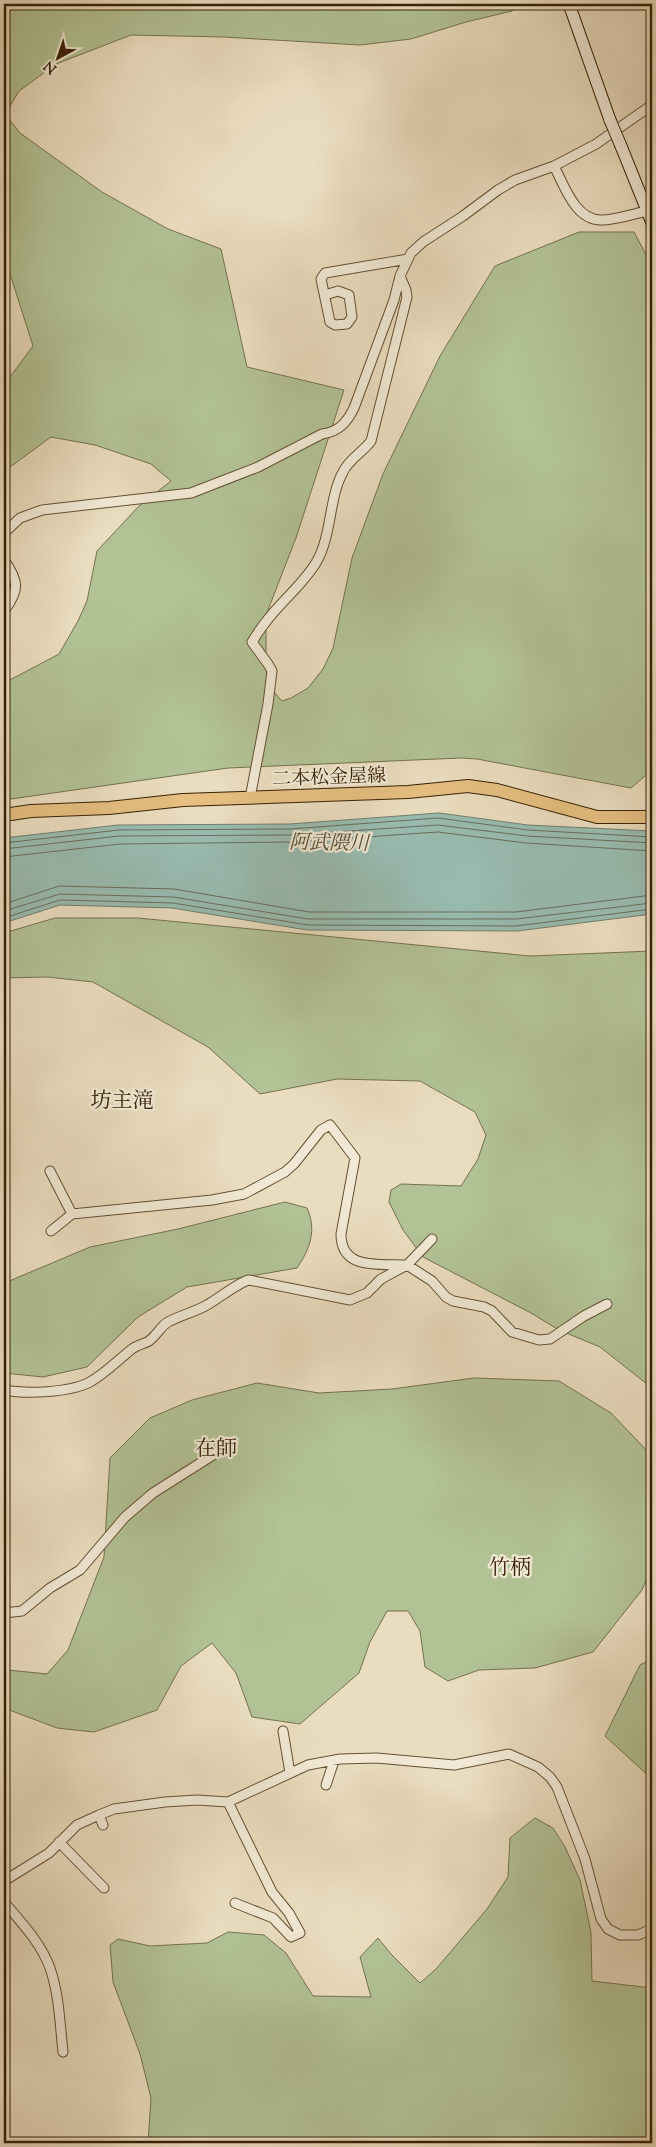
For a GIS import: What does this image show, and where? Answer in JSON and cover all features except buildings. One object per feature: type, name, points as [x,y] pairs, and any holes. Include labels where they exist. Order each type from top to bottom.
[{"type":"main road","name":"二本松金屋線","points":[[4,816],[31,810],[108,808],[183,800],[408,792],[468,786],[497,790],[597,817],[652,817]]},
{"type":"street","points":[[569,4],[610,120],[652,223]]},
{"type":"street","points":[[4,533],[20,518],[42,510],[191,493],[258,466],[322,434],[333,433],[350,417],[394,300],[400,276],[408,259],[423,242],[464,216],[498,190],[515,180],[554,166],[596,144],[652,105]]},
{"type":"street","points":[[554,166],[570,196],[583,214],[600,220],[647,211]]},
{"type":"street","points":[[325,295],[321,279],[325,273],[408,259]]},
{"type":"street","points":[[250,798],[268,704],[272,672],[252,642],[265,622],[309,574],[318,559],[328,531],[343,471],[371,441],[406,297],[406,290],[400,276]]},
{"type":"street","points":[[4,560],[16,580],[16,592],[13,600],[4,611]]},
{"type":"street","points":[[51,1231],[72,1214],[212,1200],[244,1194],[284,1172],[294,1164],[321,1130],[330,1125],[356,1158],[341,1234],[341,1244],[347,1254],[358,1261],[370,1265],[407,1265],[432,1281],[446,1297],[453,1301],[492,1310],[512,1332],[539,1340],[550,1339],[584,1316],[607,1304]]},
{"type":"street","points":[[50,1171],[72,1214]]},
{"type":"street","points":[[4,1390],[22,1394],[29,1391],[63,1390],[82,1385],[102,1373],[134,1348],[150,1341],[167,1322],[203,1308],[242,1282],[261,1281],[350,1300],[367,1293],[381,1279],[407,1265],[432,1239]]},
{"type":"street","points":[[4,1613],[22,1611],[50,1588],[80,1570],[126,1517],[152,1493],[232,1443]]},
{"type":"street","points":[[283,1731],[290,1773]]},
{"type":"street","points":[[4,1881],[30,1866],[60,1842],[77,1825],[114,1810],[165,1802],[197,1800],[228,1802],[308,1766],[334,1761],[377,1758],[454,1765],[509,1754],[538,1767],[550,1777],[557,1787],[585,1858],[600,1919],[608,1929],[620,1935],[638,1935],[652,1930]]},
{"type":"street","points":[[326,1785],[334,1761]]},
{"type":"street","points":[[228,1802],[272,1892],[289,1913],[300,1933],[291,1937],[274,1918],[236,1903]]},
{"type":"street","points":[[99,1815],[103,1825]]},
{"type":"street","points":[[60,1842],[104,1888]]},
{"type":"street","points":[[4,1902],[36,1941],[49,1966],[57,2004],[63,2052]]},
{"type":"green space","points":[[4,4],[519,4],[512,11],[466,22],[411,39],[360,45],[223,37],[131,35],[56,64],[19,91],[5,114],[20,133],[102,192],[168,229],[221,249],[247,367],[344,390],[296,538],[266,615],[266,670],[273,691],[282,701],[308,688],[323,669],[333,648],[352,558],[383,474],[440,356],[495,266],[579,232],[634,232],[652,266],[652,770],[631,788],[477,759],[461,758],[228,768],[4,800],[4,683],[59,654],[87,601],[97,551],[139,506],[171,481],[151,464],[95,445],[51,437],[6,470],[4,476],[4,385],[33,346],[11,277],[4,279]]},
{"type":"green space","points":[[55,918],[138,918],[530,956],[652,951],[652,1388],[600,1347],[559,1330],[531,1313],[423,1257],[403,1230],[389,1202],[391,1190],[401,1184],[461,1186],[478,1159],[486,1135],[475,1112],[420,1081],[337,1079],[260,1094],[208,1047],[93,982],[48,977],[4,978],[4,933]]},
{"type":"green space","points":[[285,1202],[307,1208],[310,1216],[311,1239],[297,1268],[187,1287],[138,1317],[87,1367],[43,1377],[4,1373],[4,1282],[90,1247],[178,1229]]},
{"type":"green space","points":[[474,1378],[559,1381],[611,1413],[652,1456],[652,1566],[642,1590],[593,1652],[535,1668],[479,1670],[448,1681],[425,1667],[420,1631],[408,1611],[387,1611],[370,1642],[359,1673],[300,1724],[252,1717],[236,1673],[212,1643],[181,1666],[157,1710],[94,1732],[57,1728],[4,1708],[4,1673],[8,1670],[47,1674],[68,1650],[104,1557],[110,1458],[150,1418],[192,1400],[257,1383],[319,1393],[392,1389]]},
{"type":"green space","points":[[652,1659],[652,1779],[605,1736],[640,1665]]},
{"type":"green space","points":[[535,1818],[553,1828],[565,1847],[580,1880],[591,1932],[592,1981],[652,1988],[652,2143],[148,2143],[151,2098],[140,2054],[113,1982],[110,1945],[118,1939],[150,1946],[207,1943],[228,1932],[264,1935],[286,1953],[313,1996],[371,1997],[360,1957],[378,1938],[420,1983],[436,1969],[487,1909],[508,1877],[510,1838]]},
{"type":"water","name":"阿武隈川","points":[[439,813],[528,825],[652,831],[652,914],[517,931],[307,930],[172,908],[60,905],[4,923],[4,838],[118,825],[290,824]]},
{"type":"district","name":"坊主滝","points":[[122,1100]]},
{"type":"district","name":"在師","points":[[216,1448]]},
{"type":"district","name":"竹柄","points":[[510,1567]]}]
